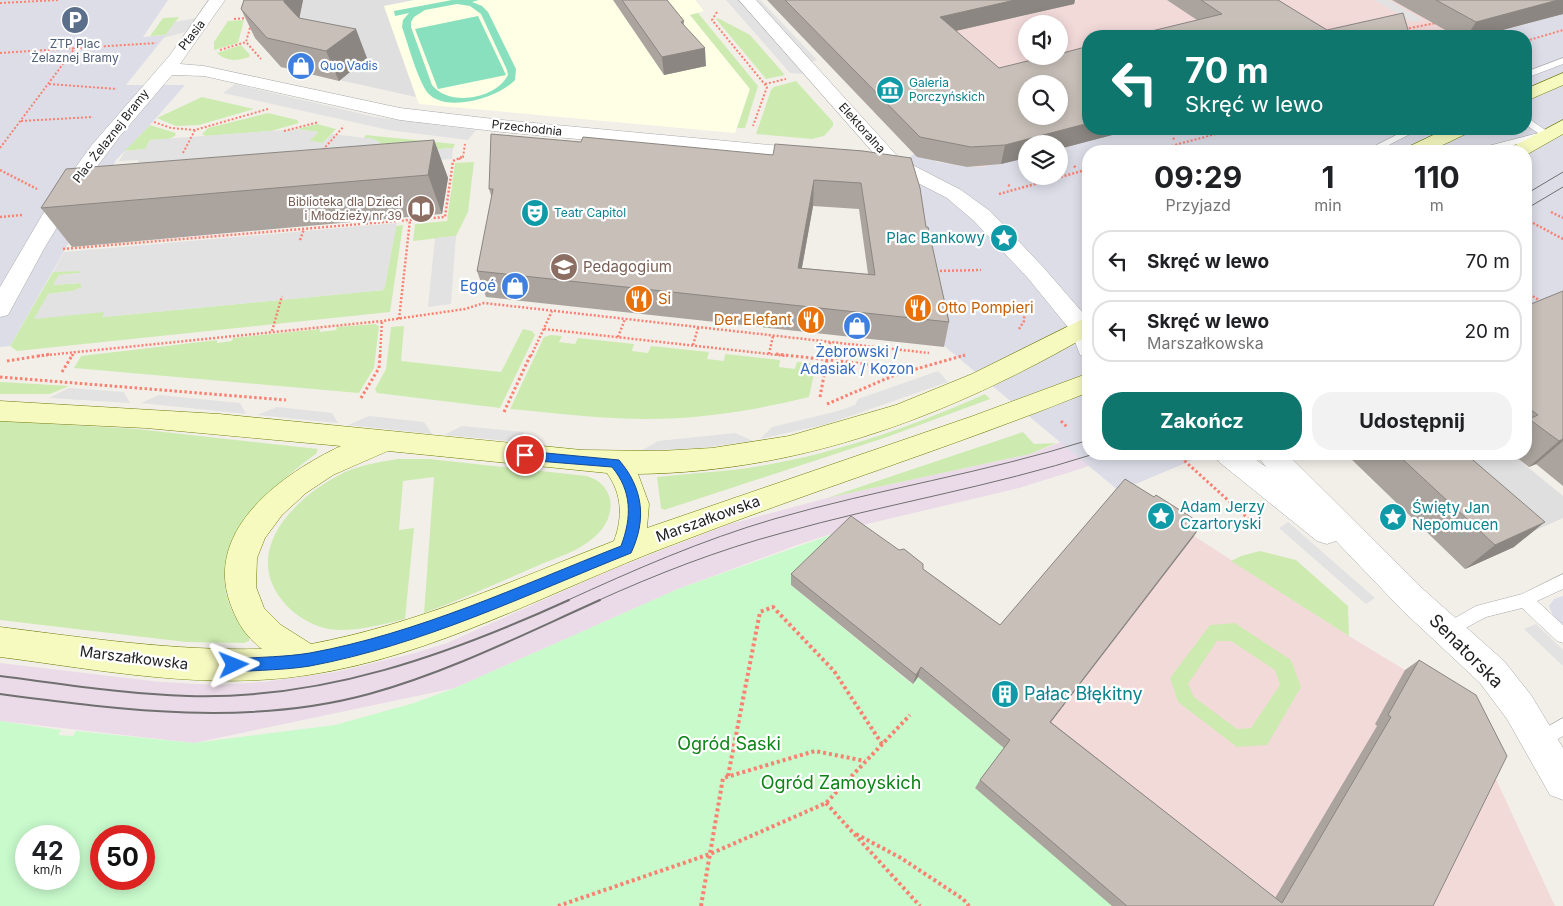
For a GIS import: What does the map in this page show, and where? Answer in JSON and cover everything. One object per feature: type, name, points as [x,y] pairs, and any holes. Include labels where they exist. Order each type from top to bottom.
[{"type":"main road","points":[[1532,93],[1563,78]]},
{"type":"main road","points":[[1529,145],[1555,130]]},
{"type":"main road","points":[[1427,145],[1448,135]]},
{"type":"main road","points":[[0,411],[72,412],[148,417],[615,463],[707,459],[789,447],[897,416],[1082,336]]},
{"type":"main road","name":"Marszałkowska","points":[[0,642],[198,665],[253,665],[308,660],[371,646],[433,628],[626,549],[724,512],[1020,410],[1082,385]]},
{"type":"main road","points":[[308,660],[268,634],[252,616],[240,589],[240,562],[249,536],[273,504],[308,477],[356,450],[392,442]]},
{"type":"main road","points":[[615,463],[627,477],[633,489],[634,528],[626,549]]},
{"type":"street","name":"Ptasia","points":[[165,69],[217,0]]},
{"type":"street","name":"Elektoralna","points":[[747,0],[802,74],[892,162],[954,194],[982,216],[1034,272],[1082,329]]},
{"type":"street","name":"Przechodnia","points":[[165,69],[204,70],[400,114],[512,127],[827,156]]},
{"type":"street","name":"Plac Żelaznej Bramy","points":[[0,309],[61,201],[98,150],[165,69]]},
{"type":"street","points":[[864,160],[892,162]]},
{"type":"street","name":"Senatorska","points":[[1237,460],[1413,600]]},
{"type":"street","name":"Senatorska","points":[[1276,460],[1413,600],[1492,672],[1519,707],[1551,733],[1563,782]]},
{"type":"lane","points":[[1532,73],[1563,60]]},
{"type":"lane","points":[[1532,122],[1555,130]]},
{"type":"lane","points":[[1497,145],[1555,130]]},
{"type":"lane","points":[[1382,145],[1403,135]]},
{"type":"lane","points":[[1446,631],[1482,611],[1525,600],[1563,581]]},
{"type":"lane","points":[[1525,600],[1563,636]]},
{"type":"path","points":[[0,4],[59,0]]},
{"type":"path","points":[[717,12],[712,20],[767,87],[752,128]]},
{"type":"path","points":[[226,20],[253,18],[246,42]]},
{"type":"path","points":[[1404,30],[1438,22],[1430,18]]},
{"type":"path","points":[[1532,39],[1563,30]]},
{"type":"path","points":[[0,53],[160,42]]},
{"type":"path","points":[[219,50],[246,42]]},
{"type":"path","points":[[246,42],[265,63]]},
{"type":"path","points":[[1,148],[75,48]]},
{"type":"path","points":[[764,84],[802,74]]},
{"type":"path","points":[[49,84],[122,90]]},
{"type":"path","points":[[146,119],[171,128],[195,130],[271,109]]},
{"type":"path","points":[[21,121],[94,117]]},
{"type":"path","points":[[284,131],[323,121]]},
{"type":"path","points":[[317,159],[321,149],[345,126]]},
{"type":"path","points":[[183,153],[195,130]]},
{"type":"path","points":[[1175,145],[1212,135]]},
{"type":"path","points":[[60,250],[445,217],[453,161],[463,157],[465,142]]},
{"type":"path","points":[[0,170],[43,191]]},
{"type":"path","points":[[997,195],[1082,171]]},
{"type":"path","points":[[1551,212],[1563,218]]},
{"type":"path","points":[[0,217],[26,214]]},
{"type":"path","points":[[399,318],[410,220]]},
{"type":"path","points":[[1533,223],[1563,239]]},
{"type":"path","points":[[300,240],[304,229]]},
{"type":"path","points":[[928,271],[981,270]]},
{"type":"path","points":[[272,331],[282,296]]},
{"type":"path","points":[[1532,296],[1549,307]]},
{"type":"path","points":[[1015,334],[1024,321],[1024,298]]},
{"type":"path","points":[[7,361],[74,352],[382,321],[466,309],[484,303],[929,353]]},
{"type":"path","points":[[504,412],[552,311]]},
{"type":"path","points":[[618,337],[625,319]]},
{"type":"path","points":[[361,398],[379,368],[382,321]]},
{"type":"path","points":[[693,345],[698,328]]},
{"type":"path","points":[[544,329],[892,367]]},
{"type":"path","points":[[769,354],[773,336]]},
{"type":"path","points":[[820,397],[830,342]]},
{"type":"path","points":[[62,372],[74,352]]},
{"type":"path","points":[[825,405],[849,394],[933,363],[969,354]]},
{"type":"path","points":[[0,377],[100,383],[288,400]]},
{"type":"path","points":[[1184,460],[1252,522]]},
{"type":"path","points":[[728,776],[760,612],[772,606],[834,671],[882,744]]},
{"type":"path","points":[[558,906],[710,854],[826,803],[910,715]]},
{"type":"path","points":[[701,906],[723,778],[815,751],[865,761]]},
{"type":"path","points":[[826,803],[920,906]]},
{"type":"path","points":[[853,833],[901,858],[963,899],[969,906]]},
{"type":"shaded area","points":[[0,0],[168,0],[143,37],[166,35],[126,85],[185,85],[116,160],[10,346],[0,347]]},
{"type":"shaded area","points":[[259,0],[415,0],[384,6],[416,97],[281,67],[255,38],[266,1]]},
{"type":"shaded area","points":[[415,0],[695,0],[704,11],[690,15],[750,89],[735,133],[419,104],[384,6]]},
{"type":"shaded area","points":[[726,0],[741,0],[807,74],[790,73]]},
{"type":"shaded area","points":[[754,0],[760,0],[817,60],[811,62]]},
{"type":"shaded area","points":[[1041,0],[1069,2],[1078,0],[1563,0],[1563,14],[1504,30],[1082,30],[1082,132],[1068,140],[1068,135],[1018,135],[1018,150],[1000,164],[983,167],[952,165],[924,156],[827,61]]},
{"type":"shaded area","points":[[1374,0],[1389,0],[1424,20],[1412,22]]},
{"type":"shaded area","name":"Plac Bankowy","points":[[1563,14],[1563,308],[1532,321],[1532,145],[1082,145],[1082,460],[1193,460],[1119,491],[943,345],[877,180],[917,152],[937,162],[967,167],[983,167],[1018,159],[1018,185],[1068,185],[1068,146],[1109,135],[1532,135],[1532,30],[1504,30]]},
{"type":"shaded area","points":[[196,18],[185,32],[163,38],[175,22]]},
{"type":"shaded area","points":[[235,84],[375,117],[476,130],[468,140],[389,130],[223,93]]},
{"type":"shaded area","points":[[297,129],[318,132],[310,141],[323,143],[332,134],[374,139],[381,143],[368,150],[367,155],[453,148],[452,159],[127,184],[139,160],[119,161],[125,151],[145,149],[150,140]]},
{"type":"shaded area","points":[[397,223],[384,290],[103,317],[104,312],[34,319],[48,294],[73,291],[82,287],[80,283],[53,285],[59,275],[80,273],[81,271],[53,272],[64,252]]},
{"type":"shaded area","points":[[456,236],[451,304],[428,307],[435,238]]},
{"type":"shaded area","points":[[938,371],[948,382],[827,424],[760,439],[772,427],[838,411],[855,405],[858,399]]},
{"type":"shaded area","points":[[69,388],[124,392],[130,403],[49,398]]},
{"type":"shaded area","points":[[159,395],[240,403],[246,414],[141,403]]},
{"type":"shaded area","points":[[277,407],[332,413],[338,423],[257,415]]},
{"type":"shaded area","points":[[369,416],[424,422],[432,434],[348,425]]},
{"type":"shaded area","points":[[462,426],[523,432],[532,443],[444,435]]},
{"type":"shaded area","points":[[735,433],[753,441],[700,448],[641,451],[658,441]]},
{"type":"shaded area","points":[[1082,434],[1082,460],[1103,460],[1019,488],[850,528],[797,545],[678,589],[455,688],[194,743],[0,721],[0,663],[161,682],[218,685],[263,682],[336,672],[415,653],[447,643],[611,570],[727,525],[827,498],[1030,454]]},
{"type":"shaded area","points":[[1352,460],[1519,460],[1563,496],[1563,518],[1523,536],[1513,547],[1465,569]]},
{"type":"shaded area","points":[[1288,522],[1375,598],[1366,604],[1279,528]]},
{"type":"shaded area","points":[[1194,536],[1349,636],[1461,704],[1555,906],[1112,906],[975,788],[918,678],[913,684],[791,585],[979,654]]},
{"type":"shaded area","points":[[1563,596],[1563,627],[1554,618],[1549,606],[1554,599]]},
{"type":"shaded area","points":[[1536,624],[1563,650],[1563,666],[1524,629]]},
{"type":"green space","points":[[452,0],[479,0],[472,2],[482,6],[488,12],[516,69],[515,80],[496,93],[470,101],[443,102],[433,97],[425,89],[418,75],[402,27],[403,20],[409,13],[395,16],[394,11]],"holes":[[[457,4],[470,6],[481,14],[508,75],[502,83],[483,95],[460,98],[440,92],[432,85],[411,27],[411,22],[414,17],[425,10]]]},
{"type":"green space","points":[[698,13],[758,86],[745,128],[737,128],[750,89],[690,15]]},
{"type":"green space","points":[[478,16],[506,75],[438,89],[415,29]]},
{"type":"green space","points":[[179,17],[166,35],[150,36],[163,18]]},
{"type":"green space","points":[[718,18],[750,35],[785,75],[766,79],[716,19]]},
{"type":"green space","points":[[244,20],[238,43],[214,50],[214,42],[228,21]]},
{"type":"green space","points":[[241,45],[250,55],[249,57],[232,60],[217,53]]},
{"type":"green space","points":[[796,81],[833,122],[833,126],[824,136],[812,139],[756,134],[771,90],[774,87]]},
{"type":"green space","points":[[202,97],[254,109],[199,125],[176,126],[157,118]]},
{"type":"green space","points":[[268,113],[297,120],[299,123],[271,131],[206,136],[202,134],[208,128]]},
{"type":"green space","points":[[317,124],[336,129],[323,143],[309,141],[318,132],[297,129]]},
{"type":"green space","points":[[150,125],[176,133],[175,136],[169,139],[150,140],[145,149],[124,151]]},
{"type":"green space","points":[[366,135],[455,144],[453,148],[366,155],[374,139],[364,138]]},
{"type":"green space","points":[[474,162],[468,212],[456,236],[413,241],[415,224],[447,221],[455,163]]},
{"type":"green space","points":[[403,225],[390,312],[17,351],[10,346],[53,272],[81,270],[80,273],[59,275],[54,285],[81,283],[82,287],[73,291],[48,294],[105,312],[103,317],[384,290],[396,226]]},
{"type":"green space","points":[[375,324],[379,326],[374,368],[359,393],[74,368],[81,356],[217,340],[217,343],[232,341],[233,338],[320,329],[320,332],[336,330],[337,327]]},
{"type":"green space","points":[[404,326],[401,361],[501,372],[523,329],[532,331],[535,335],[500,408],[377,393],[375,389],[386,369],[391,327]]},
{"type":"green space","points":[[551,335],[562,336],[559,342],[575,344],[578,338],[634,344],[632,351],[648,353],[651,346],[709,352],[707,359],[724,361],[725,354],[780,360],[779,367],[795,369],[797,362],[816,364],[809,397],[729,413],[668,419],[630,419],[510,409],[544,337]]},
{"type":"green space","points":[[0,382],[69,386],[50,394],[0,394]]},
{"type":"green space","points":[[985,394],[990,399],[887,437],[664,510],[661,508],[657,477],[747,468],[818,454],[903,427]]},
{"type":"green space","points":[[0,421],[137,429],[318,449],[316,454],[272,490],[252,511],[237,534],[227,559],[225,584],[232,610],[250,636],[249,641],[244,643],[186,642],[0,620]]},
{"type":"green space","points":[[1023,432],[1034,444],[1056,443],[1030,454],[827,498]]},
{"type":"green space","points":[[397,459],[429,459],[587,476],[599,482],[607,491],[611,505],[609,516],[600,531],[580,548],[424,613],[434,477],[403,481],[399,530],[414,528],[405,619],[371,627],[337,630],[323,628],[303,619],[287,606],[273,586],[268,566],[270,547],[278,528],[291,511],[326,482],[357,467]]},
{"type":"green space","name":"Ogród Saski","points":[[850,528],[791,585],[912,684],[918,677],[1005,749],[1112,906],[0,906],[0,721],[61,730],[58,735],[73,736],[76,731],[194,743],[335,725],[414,703],[455,688],[678,589]]},
{"type":"green space","points":[[1260,551],[1296,560],[1348,606],[1349,636],[1231,561]]},
{"type":"green space","points":[[1235,623],[1291,660],[1301,687],[1267,745],[1237,747],[1178,702],[1170,678],[1210,625]],"holes":[[[1217,641],[1231,641],[1275,670],[1280,685],[1251,728],[1237,729],[1194,697],[1188,684]]]},
{"type":"building","points":[[244,0],[284,0],[299,18],[356,29],[326,51],[267,38],[241,9]]},
{"type":"building","points":[[622,0],[667,0],[684,21],[681,22],[705,48],[662,57]]},
{"type":"building","points":[[785,0],[1015,0],[940,17],[999,68],[1018,63],[1018,65],[1068,65],[1068,52],[1082,48],[1082,125],[1043,135],[1018,135],[1018,142],[1005,145],[971,147],[920,137]]},
{"type":"building","points":[[1201,0],[1278,0],[1327,30],[1156,30],[1222,14]]},
{"type":"building","points":[[1436,0],[1558,0],[1476,22]]},
{"type":"building","points":[[1403,13],[1408,30],[1327,30]]},
{"type":"building","points":[[491,134],[581,142],[583,137],[773,155],[775,144],[863,151],[911,158],[920,188],[926,227],[928,227],[949,322],[477,271],[493,189],[489,189]],"holes":[[[814,180],[861,183],[875,275],[798,268]]]},
{"type":"building","points":[[434,140],[428,175],[41,208],[66,169]]},
{"type":"building","points":[[1563,291],[1563,439],[1559,441],[1532,421],[1532,418],[1538,415],[1532,410],[1532,304]]},
{"type":"building","points":[[1403,460],[1473,460],[1545,522],[1495,545]]},
{"type":"building","name":"Pałac Błękitny","points":[[1125,479],[1154,497],[1156,495],[1202,524],[1050,722],[1282,903],[1391,717],[1388,715],[1419,660],[1476,695],[1507,756],[1433,906],[1127,906],[980,780],[1010,740],[921,667],[916,675],[791,574],[851,516],[899,550],[904,549],[923,564],[923,569],[1000,625]]},
{"type":"tram line","points":[[1532,190],[1563,172]]},
{"type":"tram line","points":[[1532,205],[1563,187]]},
{"type":"tram line","points":[[566,601],[694,546],[747,527],[813,508],[971,472],[1082,442]]},
{"type":"tram line","points":[[597,601],[688,563],[758,540],[1082,458]]},
{"type":"tram line","points":[[0,676],[164,695],[238,695],[287,690],[336,682],[431,656],[477,639],[569,600]]},
{"type":"tram line","points":[[0,694],[138,710],[185,712],[231,713],[323,704],[369,694],[428,675],[486,652],[600,600]]},
{"type":"place","name":"ZTP Plac Żelaznej Bramy","points":[[75,20]]},
{"type":"place","name":"Quo Vadis","points":[[301,66]]},
{"type":"place","name":"Galeria Porczyńskich","points":[[890,90]]},
{"type":"place","name":"Biblioteka dla Dzieci i Młodzieży nr 39","points":[[421,209]]},
{"type":"place","name":"Teatr Capitol","points":[[535,213]]},
{"type":"place","name":"Plac Bankowy","points":[[1004,238]]},
{"type":"place","name":"Pedagogium","points":[[564,267]]},
{"type":"place","name":"Egoé","points":[[515,286]]},
{"type":"place","name":"Si","points":[[639,299]]},
{"type":"place","name":"Otto Pompieri","points":[[918,308]]},
{"type":"place","name":"Der Elefant","points":[[811,320]]},
{"type":"place","name":"Żebrowski / Adasiak / Kozon","points":[[857,326]]},
{"type":"place","name":"Adam Jerzy Czartoryski","points":[[1161,516]]},
{"type":"place","name":"Święty Jan Nepomucen","points":[[1393,517]]},
{"type":"place","name":"Pałac Błękitny","points":[[1005,694]]},
{"type":"route","points":[[234,665],[308,660],[371,646],[433,628],[626,549],[634,528],[633,489],[627,477],[615,463],[525,455]]},
{"type":"park label","name":"Ogród Zamoyskich","points":[[841,783]]}]
